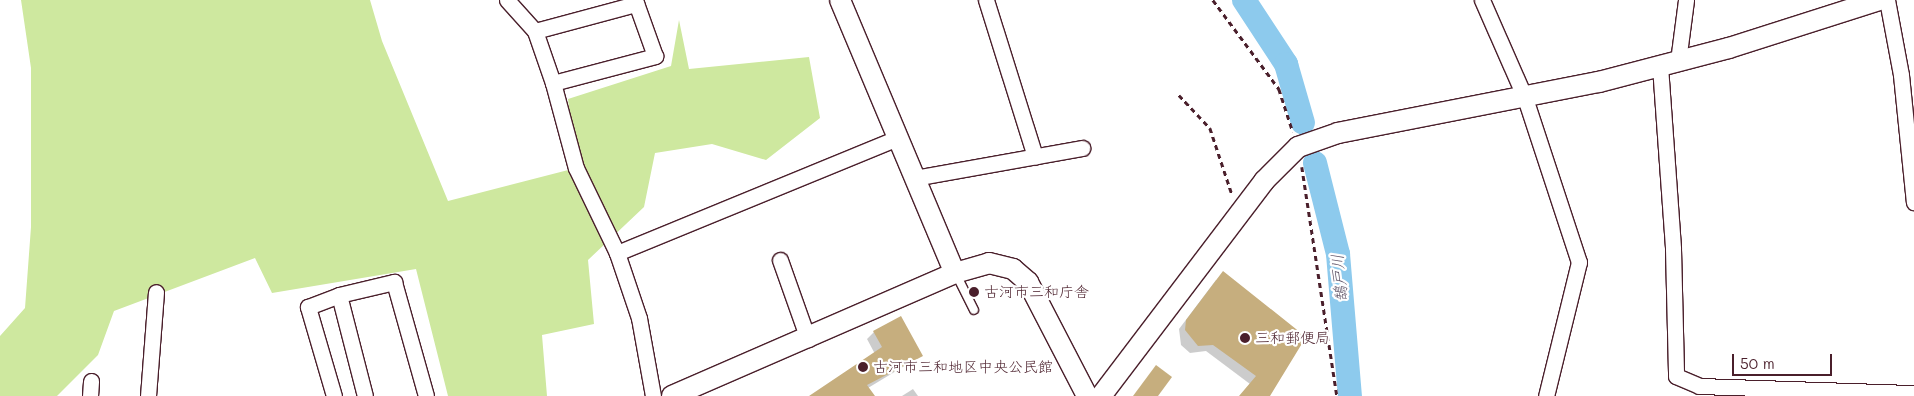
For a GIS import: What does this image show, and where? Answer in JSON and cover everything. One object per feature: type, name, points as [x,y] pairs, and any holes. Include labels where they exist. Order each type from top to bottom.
[{"type":"street","points":[[507,0],[535,31],[576,168],[616,253],[639,318],[653,396]]},
{"type":"street","points":[[840,0],[955,272]]},
{"type":"street","points":[[986,0],[1035,156]]},
{"type":"street","points":[[1482,0],[1526,98],[1579,262],[1546,396]]},
{"type":"street","points":[[1686,0],[1669,64],[1676,376],[1700,391],[1914,393]]},
{"type":"street","points":[[1101,396],[1264,181],[1298,148],[1338,133],[1526,98],[1669,64],[1879,0]]},
{"type":"street","points":[[1887,0],[1901,74],[1914,202]]},
{"type":"street","points":[[535,31],[635,2],[655,56],[552,83]]},
{"type":"street","points":[[616,253],[898,138]]},
{"type":"street","points":[[914,178],[1082,148]]},
{"type":"street","points":[[780,260],[808,339]]},
{"type":"street","points":[[672,396],[808,339],[955,272],[989,263],[1022,276],[1087,396]]},
{"type":"street","points":[[334,396],[308,307],[338,295],[394,282],[426,396]]},
{"type":"street","points":[[148,396],[156,292]]},
{"type":"street","points":[[338,295],[365,396]]},
{"type":"lane","points":[[955,272],[974,310]]},
{"type":"path","points":[[1213,0],[1279,89],[1298,148],[1337,396]]},
{"type":"path","points":[[1179,96],[1210,128],[1239,215]]},
{"type":"green space","points":[[21,0],[370,0],[382,41],[448,201],[576,168],[568,99],[671,66],[679,20],[689,69],[809,57],[820,118],[766,160],[712,144],[655,153],[644,207],[588,260],[594,324],[542,335],[547,396],[448,396],[416,269],[272,293],[255,258],[114,311],[98,355],[57,396],[0,396],[0,336],[25,308],[31,227],[31,68]]},
{"type":"building","points":[[1223,271],[1306,337],[1270,396],[1239,396],[1256,376],[1213,345],[1198,346],[1185,330],[1186,320]]},
{"type":"building","points":[[901,316],[923,356],[867,385],[875,396],[809,396],[882,347],[873,331]]},
{"type":"building","points":[[1156,365],[1172,377],[1158,396],[1133,396]]},
{"type":"waterway","name":"鵠戸川","points":[[1244,0],[1286,64],[1303,123]]},
{"type":"waterway","name":"鵠戸川","points":[[1315,163],[1338,254],[1350,396]]},
{"type":"place","name":"古河市三和庁舎","points":[[974,292]]},
{"type":"place","name":"三和郵便局","points":[[1245,338]]},
{"type":"place","name":"古河市三和地区中央公民館","points":[[863,367]]}]
